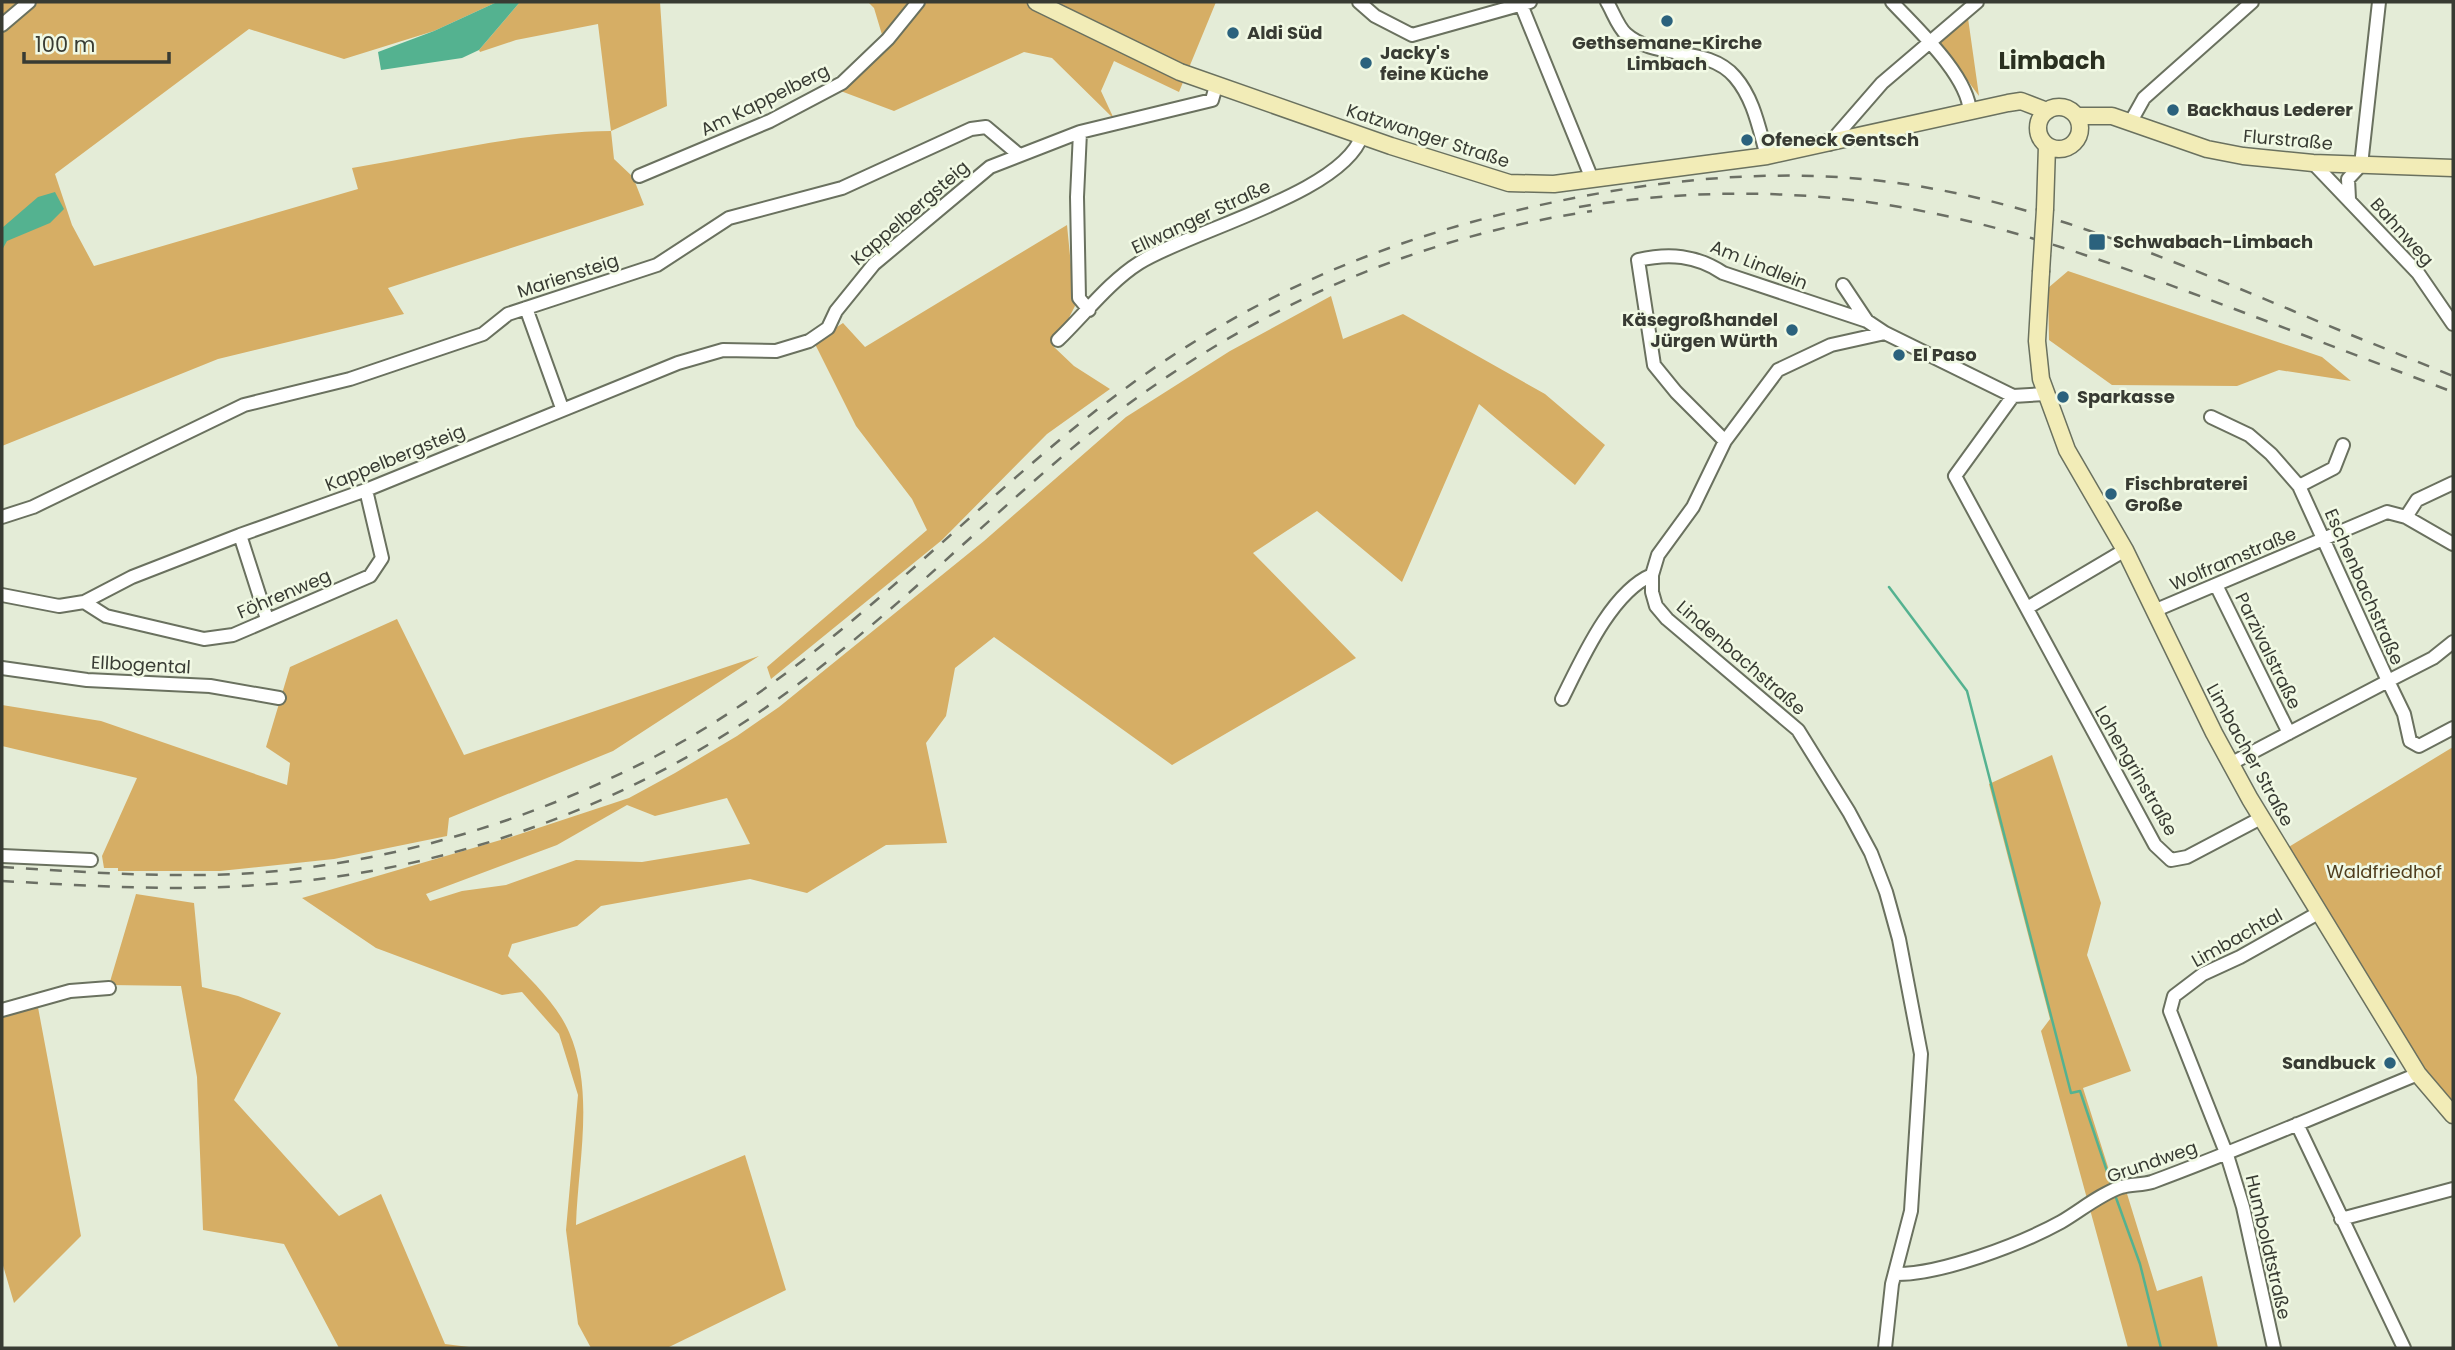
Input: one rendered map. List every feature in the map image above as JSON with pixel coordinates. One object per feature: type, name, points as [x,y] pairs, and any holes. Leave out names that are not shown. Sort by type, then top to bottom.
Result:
[{"type":"main road","name":"Katzwanger Straße","points":[[1036,2],[1180,72],[1216,86],[1509,183],[1554,184],[1767,156],[2021,101],[2043,116]]},
{"type":"main road","points":[[2079,123],[2078,139],[2055,148],[2041,139],[2043,116],[2062,107],[2079,123],[2127,122]]},
{"type":"main road","name":"Flurstraße","points":[[2127,122],[2207,149],[2243,156],[2313,163],[2453,168]]},
{"type":"main road","name":"Limbacher Straße","points":[[2055,148],[2047,184],[2037,341],[2045,394],[2067,450],[2125,550],[2230,764],[2261,818],[2418,1074],[2453,1115]]},
{"type":"street","points":[[2,25],[29,2]]},
{"type":"street","name":"Am Kappelberg","points":[[639,176],[770,121],[842,83],[888,39],[918,2]]},
{"type":"street","points":[[1520,2],[1592,179]]},
{"type":"street","points":[[1363,3],[1375,16],[1412,35],[1520,2],[1530,2]]},
{"type":"street","points":[[1607,2],[1624,33],[1638,42],[1706,59],[1734,75],[1753,107],[1767,156]]},
{"type":"street","points":[[1892,2],[1930,44],[1965,91],[1970,111]]},
{"type":"street","points":[[1829,144],[1882,83],[1977,2]]},
{"type":"street","points":[[2127,122],[2144,99],[2252,2]]},
{"type":"street","name":"Bahnweg","points":[[2348,199],[2348,179],[2361,164],[2379,2]]},
{"type":"street","name":"Kappelbergsteig","points":[[2,595],[60,606],[84,602],[132,577],[240,535],[366,491],[562,408],[703,355],[723,350],[776,351],[809,341],[828,328],[836,311],[874,264],[929,221],[962,188],[990,167],[1080,132],[1212,100],[1216,86]]},
{"type":"street","name":"Mariensteig","points":[[2,517],[33,507],[244,405],[397,365],[483,334],[508,314],[657,265],[729,218],[842,188],[971,129],[986,127],[1018,155]]},
{"type":"street","points":[[1080,132],[1077,197],[1079,298],[1089,310]]},
{"type":"street","name":"Ellwanger Straße","points":[[1058,340],[1140,262],[1214,231],[1337,169],[1359,145],[1362,135]]},
{"type":"street","name":"Bahnweg","points":[[2313,163],[2418,273],[2453,324]]},
{"type":"street","name":"Am Lindlein","points":[[1725,442],[1676,392],[1654,365],[1637,260],[1658,256],[1704,260],[1723,273],[1867,321]]},
{"type":"street","points":[[1843,285],[1867,321],[1885,332],[2013,396],[2045,394]]},
{"type":"street","points":[[526,308],[562,408]]},
{"type":"street","points":[[1562,699],[1588,646],[1612,611],[1641,579],[1652,575],[1658,555],[1693,507],[1725,442],[1778,370],[1831,345],[1885,332]]},
{"type":"street","name":"Lohengrinstraße","points":[[2013,396],[1955,477],[2155,845],[2171,860],[2187,857],[2261,818]]},
{"type":"street","name":"Eschenbachstraße","points":[[2211,417],[2249,435],[2271,454],[2299,486],[2388,681],[2230,764]]},
{"type":"street","points":[[2299,486],[2334,468],[2343,445]]},
{"type":"street","points":[[2453,483],[2417,500],[2406,517],[2453,544]]},
{"type":"street","name":"Föhrenweg","points":[[84,602],[106,616],[204,639],[233,635],[370,576],[382,558],[366,491]]},
{"type":"street","name":"Wolframstraße","points":[[2156,610],[2387,512],[2406,517]]},
{"type":"street","points":[[240,535],[267,619]]},
{"type":"street","points":[[2027,608],[2125,550]]},
{"type":"street","name":"Lindenbachstraße","points":[[1652,575],[1656,606],[1667,619],[1798,730],[1849,812],[1871,853],[1886,892],[1899,939],[1921,1054],[1911,1211],[1895,1274],[1885,1348]]},
{"type":"street","name":"Parzivalstraße","points":[[2216,585],[2289,733]]},
{"type":"street","points":[[2453,642],[2433,658],[2388,681],[2404,714],[2410,741],[2419,746],[2453,728]]},
{"type":"street","name":"Ellbogental","points":[[2,668],[87,680],[210,686],[279,698]]},
{"type":"street","points":[[2,856],[91,860]]},
{"type":"street","name":"Limbachtal","points":[[2227,1155],[2170,1011],[2174,996],[2203,974],[2240,957],[2320,912]]},
{"type":"street","points":[[2,1010],[70,991],[109,988]]},
{"type":"street","name":"Grundweg","points":[[1895,1274],[1918,1273],[1965,1261],[2057,1224],[2120,1187],[2149,1183],[2227,1155],[2418,1074]]},
{"type":"street","points":[[2297,1124],[2404,1348]]},
{"type":"street","name":"Humboldtstraße","points":[[2227,1155],[2243,1207],[2274,1348]]},
{"type":"street","points":[[2341,1219],[2453,1189]]},
{"type":"green space","points":[[2,2],[497,2],[434,31],[344,59],[249,29],[55,174],[72,225],[94,266],[358,189],[352,168],[546,135],[611,131],[614,159],[633,177],[644,205],[388,288],[404,314],[218,359],[2,446]]},
{"type":"green space","points":[[520,2],[660,2],[667,106],[611,131],[598,24],[516,40],[480,52]]},
{"type":"green space","points":[[868,2],[1216,2],[1179,92],[1114,61],[1101,91],[1114,119],[1052,58],[1024,52],[894,111],[838,90],[886,48],[874,8]]},
{"type":"green space","points":[[1968,18],[1979,96],[1940,43]]},
{"type":"green space","points":[[1067,225],[1075,306],[1054,347],[1074,366],[1110,389],[1047,434],[942,540],[771,679],[767,667],[927,530],[912,499],[856,426],[814,342],[843,323],[865,347]]},
{"type":"green space","points":[[2068,271],[2322,357],[2351,381],[2279,370],[2237,386],[2112,385],[2049,340],[2048,288]]},
{"type":"green space","points":[[1331,296],[1343,339],[1403,314],[1545,394],[1605,445],[1575,485],[1479,404],[1402,582],[1317,511],[1253,553],[1356,658],[1172,765],[994,637],[955,668],[946,716],[926,743],[947,843],[886,845],[807,893],[750,879],[601,906],[577,926],[512,944],[508,956],[557,1011],[569,1032],[577,1055],[583,1127],[576,1225],[745,1155],[786,1290],[667,1348],[591,1348],[578,1324],[566,1230],[578,1095],[559,1034],[522,992],[502,995],[376,948],[302,898],[511,837],[629,798],[675,773],[779,707],[984,541],[1126,417],[1230,351]],"holes":[[[727,798],[750,844],[642,862],[576,860],[506,885],[462,891],[430,901],[426,894],[557,845],[627,805],[655,816]]]},
{"type":"green space","points":[[397,619],[464,755],[759,656],[613,751],[449,818],[447,836],[334,859],[220,871],[118,871],[118,868],[104,868],[102,856],[137,778],[2,746],[2,705],[101,721],[287,785],[290,763],[266,747],[290,667]]},
{"type":"green space","name":"Waldfriedhof","points":[[2453,747],[2453,1103],[2422,1070],[2287,848]]},
{"type":"green space","points":[[2052,755],[2101,903],[2087,955],[2131,1071],[2083,1088],[2114,1186],[2124,1184],[2157,1291],[2202,1276],[2218,1348],[2128,1348],[2041,1031],[2050,1019],[1989,784]]},
{"type":"green space","points":[[136,894],[194,903],[202,987],[238,996],[281,1013],[234,1100],[339,1216],[381,1194],[445,1344],[477,1348],[339,1348],[284,1244],[203,1230],[197,1077],[181,986],[109,985]]},
{"type":"green space","points":[[37,1002],[81,1236],[14,1303],[2,1262],[2,1014]]},
{"type":"shaded area","points":[[497,2],[520,2],[479,50],[462,58],[381,70],[378,52],[434,31]]},
{"type":"shaded area","points":[[55,192],[64,209],[50,223],[7,241],[2,250],[2,228],[38,197]]},
{"type":"waterway","points":[[1889,587],[1967,691],[2071,1093],[2080,1091],[2112,1186]]},
{"type":"waterway","points":[[2115,1195],[2140,1264],[2161,1348]]},
{"type":"railway","points":[[2,867],[204,875],[321,866],[436,842],[549,805],[656,756],[767,687],[870,606],[1068,433],[1126,388],[1185,348],[1244,313],[1305,282],[1368,256],[1434,233],[1574,198],[1651,185],[1766,176],[1843,177],[1936,189],[2040,215],[2141,249],[2453,376]]},
{"type":"railway","points":[[1579,207],[1666,197],[1753,194],[1841,199],[1927,212],[1998,229],[2102,261],[2453,392]]},
{"type":"railway","points":[[2,881],[203,888],[325,878],[381,869],[489,842],[594,803],[694,753],[795,687],[889,610],[1070,450],[1128,404],[1188,363],[1250,326],[1314,294],[1381,266],[1449,243],[1520,224],[1592,211]]},
{"type":"place","name":"Gethsemane-Kirche Limbach","points":[[1667,21]]},
{"type":"place","name":"Aldi Süd","points":[[1233,33]]},
{"type":"place","name":"Jacky's feine Küche","points":[[1366,63]]},
{"type":"place","name":"Backhaus Lederer","points":[[2173,110]]},
{"type":"place","name":"Ofeneck Gentsch","points":[[1747,140]]},
{"type":"place","name":"Schwabach-Limbach","points":[[2097,242]]},
{"type":"place","name":"Käsegroßhandel Jürgen Würth","points":[[1792,330]]},
{"type":"place","name":"El Paso","points":[[1899,355]]},
{"type":"place","name":"Sparkasse","points":[[2063,397]]},
{"type":"place","name":"Fischbraterei Große","points":[[2111,494]]},
{"type":"place","name":"Sandbuck","points":[[2390,1063]]},
{"type":"district","name":"Limbach","points":[[2052,61]]}]
